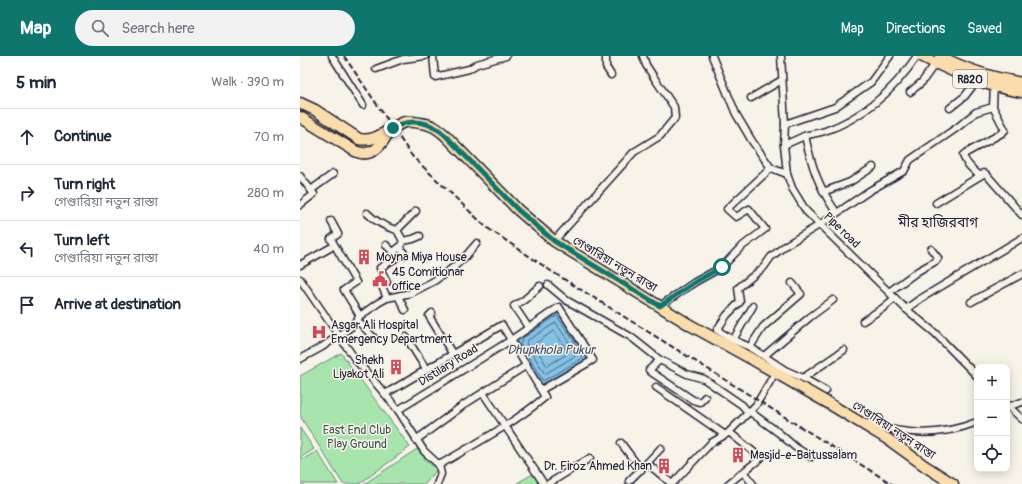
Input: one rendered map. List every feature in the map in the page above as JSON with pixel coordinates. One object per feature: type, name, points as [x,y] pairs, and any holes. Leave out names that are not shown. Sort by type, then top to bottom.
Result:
[{"type":"main road","name":"R820","points":[[921,56],[938,58],[957,65],[978,78],[1022,92]]},
{"type":"main road","name":"R820","points":[[994,82],[1022,83]]},
{"type":"main road","name":"গেণ্ডারিয়া নতুন রাস্তা","points":[[300,103],[315,110],[359,139],[370,139],[401,124],[409,122],[434,126],[445,135],[518,210],[554,241],[690,325],[856,419],[953,484]]},
{"type":"main road","points":[[300,117],[359,152],[372,152],[379,147],[388,131]]},
{"type":"street","points":[[332,56],[363,105]]},
{"type":"street","points":[[376,69],[403,59],[425,56]]},
{"type":"street","points":[[433,56],[435,77],[468,70],[477,64],[506,56]]},
{"type":"street","points":[[606,56],[606,67],[612,75]]},
{"type":"street","points":[[554,241],[634,152],[660,136],[675,118],[674,107],[646,65],[643,56]]},
{"type":"street","points":[[712,56],[736,114],[752,141],[771,168],[787,174]]},
{"type":"street","name":"Pipe road","points":[[781,56],[785,124],[784,145],[787,174],[792,188],[806,211],[821,224],[906,309],[935,333],[974,373]]},
{"type":"street","points":[[785,124],[835,107],[871,82],[890,56]]},
{"type":"street","points":[[784,145],[805,136],[826,131],[851,119],[871,106],[890,92],[918,56]]},
{"type":"street","points":[[910,92],[922,82],[938,58]]},
{"type":"street","points":[[950,108],[965,96],[978,78]]},
{"type":"street","points":[[751,98],[782,80]]},
{"type":"street","points":[[980,176],[973,170],[963,155],[1002,133],[1004,130],[993,107],[994,82]]},
{"type":"street","points":[[826,391],[785,370],[750,347],[733,340],[717,330],[727,315],[740,302],[738,288],[764,268],[770,257],[786,245],[821,224],[836,212],[869,191],[904,171],[910,160],[958,127],[976,112],[993,107]]},
{"type":"street","points":[[805,136],[813,168],[823,192],[836,212]]},
{"type":"street","points":[[823,192],[850,182],[873,167]]},
{"type":"street","points":[[660,306],[695,282],[722,267],[740,248],[765,229],[749,209],[736,217],[727,209],[771,168]]},
{"type":"street","points":[[936,203],[984,173],[1022,215]]},
{"type":"street","points":[[311,190],[333,174]]},
{"type":"street","points":[[300,176],[314,194],[300,205]]},
{"type":"street","points":[[397,230],[416,211]]},
{"type":"street","points":[[367,213],[386,227],[397,230]]},
{"type":"street","points":[[331,221],[338,234],[331,239],[356,282],[344,290],[359,318],[375,338]]},
{"type":"street","points":[[393,252],[400,247],[402,241],[397,230]]},
{"type":"street","points":[[402,241],[420,236]]},
{"type":"street","points":[[906,309],[920,298],[1022,238]]},
{"type":"street","points":[[300,359],[322,347],[351,327],[378,302],[387,298],[411,293],[444,274],[465,257],[477,243]]},
{"type":"street","points":[[386,245],[393,252],[396,258],[380,268],[387,282],[381,284],[387,298]]},
{"type":"street","points":[[400,247],[405,255]]},
{"type":"street","points":[[300,265],[330,248]]},
{"type":"street","points":[[889,292],[918,271],[936,261],[938,258],[931,248]]},
{"type":"street","points":[[971,302],[1022,274]]},
{"type":"street","points":[[300,279],[355,359],[386,394],[424,451],[439,465],[441,474],[436,484]]},
{"type":"street","points":[[750,347],[763,327],[801,294],[792,283]]},
{"type":"street","points":[[548,285],[566,300],[631,337],[660,360],[687,374],[704,379],[742,405],[795,447],[811,457]]},
{"type":"street","points":[[528,327],[514,306],[524,300],[540,286]]},
{"type":"street","points":[[398,296],[405,310]]},
{"type":"street","points":[[863,321],[895,298]]},
{"type":"street","points":[[764,356],[810,317],[833,300]]},
{"type":"street","points":[[733,340],[753,306]]},
{"type":"street","name":"Distilary Road","points":[[398,410],[510,340],[559,307],[593,360],[541,390]]},
{"type":"street","name":"Distilary Road","points":[[432,314],[429,316],[452,353]]},
{"type":"street","points":[[386,394],[452,353],[502,325],[545,397],[531,409],[505,426],[439,465]]},
{"type":"street","name":"Distilary Road","points":[[406,337],[426,369]]},
{"type":"street","points":[[803,378],[844,350]]},
{"type":"street","points":[[660,360],[649,370],[651,372],[693,400],[700,402],[705,397]]},
{"type":"street","points":[[416,440],[465,404],[527,366]]},
{"type":"street","points":[[647,463],[672,484],[711,443],[727,433],[756,406],[775,373]]},
{"type":"street","points":[[656,387],[727,433],[761,458],[744,473],[728,484]]},
{"type":"street","points":[[483,393],[544,484]]},
{"type":"street","points":[[1010,405],[1022,402]]},
{"type":"street","points":[[1010,408],[1022,419]]},
{"type":"street","points":[[856,419],[883,428],[913,433],[946,430],[974,423]]},
{"type":"street","points":[[622,443],[641,470]]},
{"type":"street","points":[[629,481],[641,470],[660,448]]},
{"type":"street","points":[[548,484],[590,458]]},
{"type":"street","points":[[744,473],[753,484]]},
{"type":"green space","name":"East End Club Play Ground","points":[[341,353],[410,447],[359,484],[343,484],[300,416],[300,376]]},
{"type":"green space","points":[[300,428],[314,449],[300,458]]},
{"type":"green space","points":[[417,449],[437,470],[425,484],[364,484]]},
{"type":"green space","points":[[317,451],[338,484],[300,484],[300,461]]},
{"type":"green space","points":[[533,474],[539,484],[517,484],[517,483]]},
{"type":"water","name":"Dhupkhola Pukur","points":[[559,310],[589,359],[542,387],[516,345],[519,336]]},
{"type":"railway","points":[[344,56],[412,156],[486,227],[551,271],[892,484]]},
{"type":"place","name":"Moyna Miya House","points":[[364,257]]},
{"type":"place","name":"45 Comitionar office","points":[[380,279]]},
{"type":"place","name":"Asgar Ali Hospital Emergency Department","points":[[319,332]]},
{"type":"place","name":"Shekh Liyakot Ali","points":[[396,367]]},
{"type":"place","name":"Masjid-e-Baitussalam","points":[[738,455]]},
{"type":"place","name":"Dr. Firoz Ahmed Khan","points":[[664,466]]},
{"type":"district","name":"মীর হাজিরবাগ","points":[[938,222]]},
{"type":"route","points":[[393,128],[409,122],[434,126],[440,130],[518,210],[554,241],[660,306],[695,282],[722,267]]}]
